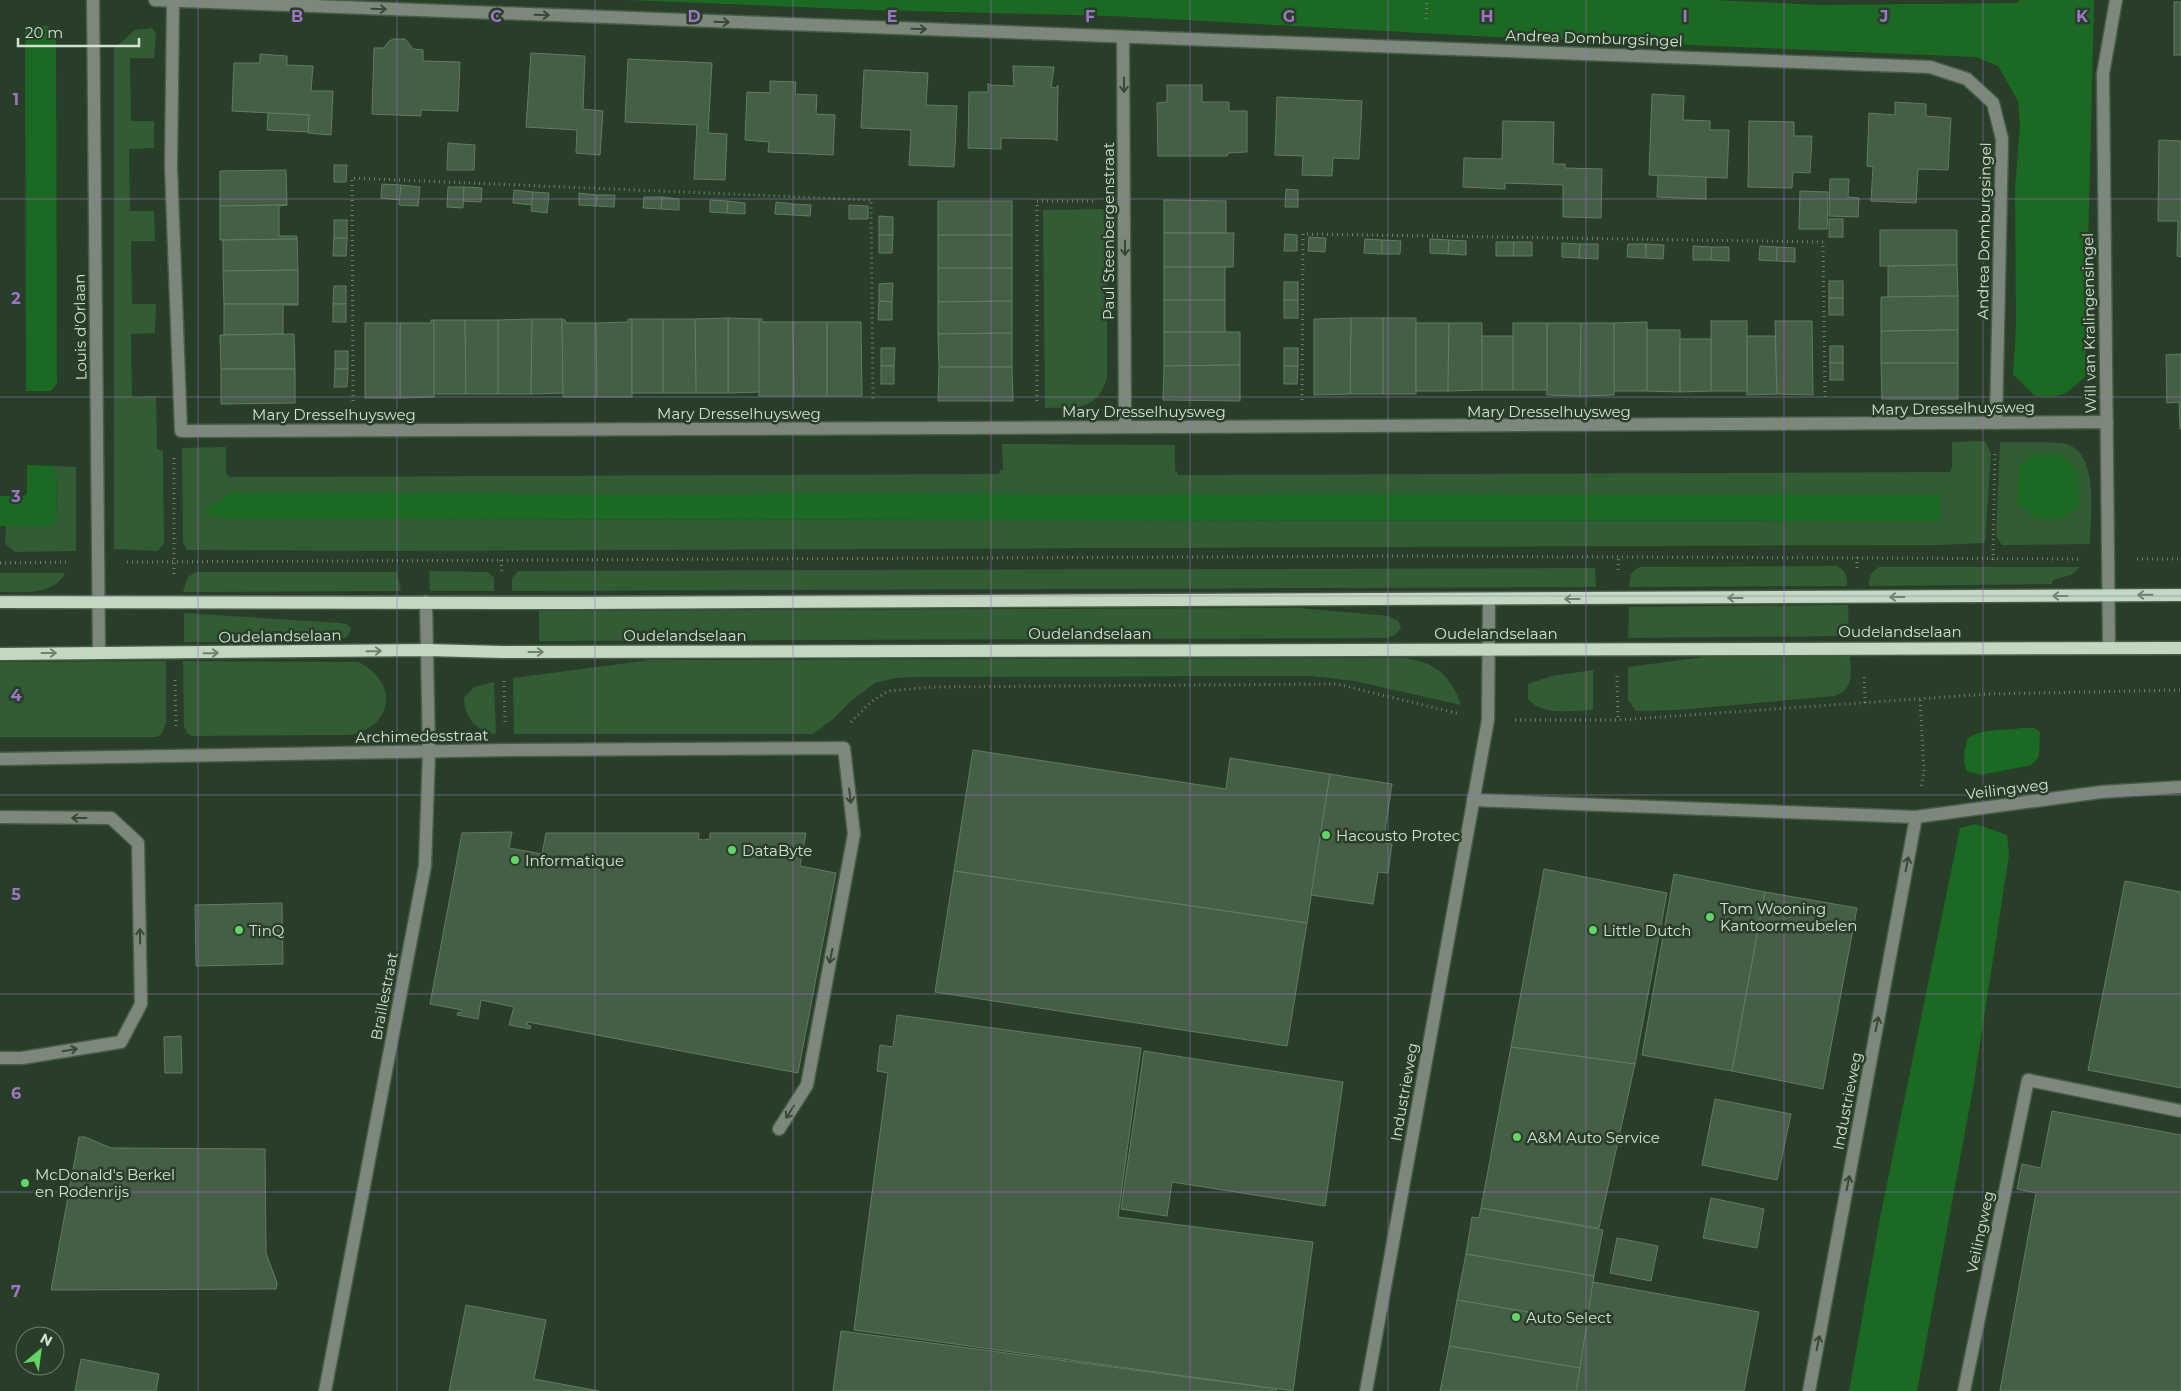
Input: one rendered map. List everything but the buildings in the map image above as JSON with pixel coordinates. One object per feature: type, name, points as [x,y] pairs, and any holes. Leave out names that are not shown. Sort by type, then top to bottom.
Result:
[{"type":"main road","points":[[0,602],[1489,600],[2181,595]]},
{"type":"main road","name":"Oudelandselaan","points":[[0,654],[428,650],[503,652],[2181,648]]},
{"type":"street","name":"Louis d'Orlaan","points":[[93,0],[99,653]]},
{"type":"street","name":"Andrea Domburgsingel","points":[[155,0],[1930,67],[1967,79],[1993,103],[2002,139],[1996,424]]},
{"type":"street","name":"Will van Kralingensingel","points":[[2109,647],[2103,74],[2116,0]]},
{"type":"street","name":"Mary Dresselhuysweg","points":[[173,2],[171,167],[181,431],[874,429],[1125,426],[1302,428],[2107,422]]},
{"type":"street","name":"Paul Steenbergenstraat","points":[[1123,37],[1125,426]]},
{"type":"street","name":"Industrieweg","points":[[1366,1391],[1488,720],[1489,600]]},
{"type":"street","name":"Braillestraat","points":[[325,1391],[425,866],[429,752],[426,602]]},
{"type":"street","name":"Archimedesstraat","points":[[0,759],[506,750],[844,748]]},
{"type":"street","points":[[779,1128],[807,1085],[854,834],[844,748]]},
{"type":"street","name":"Veilingweg","points":[[1916,816],[2101,792],[2181,787]]},
{"type":"street","points":[[1473,800],[1916,816]]},
{"type":"street","name":"Industrieweg","points":[[1809,1391],[1916,816]]},
{"type":"street","points":[[0,817],[111,818],[138,843],[142,1004],[121,1042],[22,1058],[0,1058]]},
{"type":"street","name":"Veilingweg","points":[[1964,1391],[2028,1080],[2181,1111]]},
{"type":"path","points":[[353,430],[352,178],[871,200],[874,429]]},
{"type":"path","points":[[1037,427],[1036,201],[1124,202]]},
{"type":"path","points":[[1302,428],[1303,234],[1822,242],[1826,425]]},
{"type":"path","points":[[0,563],[1398,556],[1857,557],[1993,560],[1996,424]]},
{"type":"path","points":[[844,748],[849,723],[871,702],[888,691],[932,687],[1337,684],[1488,720],[1618,720],[1988,694],[2181,690]]},
{"type":"path","points":[[1916,816],[1924,771],[1920,700]]},
{"type":"shaded area","points":[[628,0],[1714,0],[1820,5],[2017,3],[2020,0],[2094,0],[2085,377],[2063,394],[2035,396],[2013,374],[2016,325],[2015,188],[2020,126],[2018,101],[1998,66],[1976,57],[1495,37],[1110,16],[873,10]]},
{"type":"shaded area","points":[[25,26],[48,26],[56,40],[57,383],[51,391],[26,391]]},
{"type":"shaded area","points":[[152,28],[156,34],[154,58],[130,58],[131,121],[154,121],[154,148],[129,149],[130,211],[154,211],[155,241],[131,241],[132,304],[156,304],[155,333],[131,334],[132,397],[156,396],[157,449],[163,451],[164,543],[158,551],[114,549],[114,48],[135,30]]},
{"type":"shaded area","points":[[1107,209],[1107,378],[1097,397],[1090,403],[1075,407],[1045,408],[1043,210]]},
{"type":"shaded area","points":[[1985,441],[1991,454],[1985,543],[1939,545],[382,551],[187,550],[183,542],[182,448],[226,447],[226,473],[229,477],[999,474],[1000,470],[1003,470],[1002,444],[1175,445],[1175,471],[1177,471],[1178,475],[1950,472],[1952,467],[1952,442]],"holes":[[[203,512],[1940,521],[228,519]]]},
{"type":"shaded area","points":[[2000,442],[2062,443],[2077,451],[2085,461],[2091,488],[2090,544],[2002,545],[1996,536]]},
{"type":"shaded area","points":[[2033,454],[2061,454],[2078,471],[2080,506],[2059,519],[2035,518],[2017,502],[2019,467]]},
{"type":"shaded area","points":[[27,465],[52,466],[57,479],[56,521],[52,526],[0,526],[0,496],[24,496],[27,494]]},
{"type":"shaded area","points":[[52,466],[76,467],[76,551],[15,552],[5,544],[6,526],[52,526],[56,521],[57,479]]},
{"type":"shaded area","points":[[230,493],[1940,494],[1940,521],[228,519],[202,512]]},
{"type":"shaded area","points":[[1836,566],[1842,569],[1845,574],[1847,586],[1629,587],[1632,572],[1640,567]]},
{"type":"shaded area","points":[[1879,567],[2080,567],[2071,575],[2053,580],[2052,584],[1869,586],[1871,575]]},
{"type":"shaded area","points":[[1595,568],[1596,587],[512,591],[512,578],[519,571]]},
{"type":"shaded area","points":[[429,571],[488,572],[494,578],[494,591],[430,591]]},
{"type":"shaded area","points":[[196,572],[397,572],[401,591],[183,592],[188,577]]},
{"type":"shaded area","points":[[0,573],[65,573],[53,586],[45,589],[0,592]]},
{"type":"shaded area","points":[[1848,605],[1849,636],[1628,638],[1629,607]]},
{"type":"shaded area","points":[[1300,608],[1389,616],[1398,621],[1401,628],[1395,635],[1388,638],[539,641],[539,611]]},
{"type":"shaded area","points":[[184,613],[340,623],[346,624],[351,628],[348,636],[338,641],[184,642]]},
{"type":"shaded area","points":[[1850,656],[1850,680],[1846,689],[1835,696],[1679,710],[1636,711],[1628,700],[1628,667],[1704,657]]},
{"type":"shaded area","points":[[1403,658],[1424,662],[1440,671],[1452,685],[1461,705],[1354,681],[1312,676],[919,677],[896,678],[875,683],[813,734],[514,734],[513,678],[650,660]]},
{"type":"shaded area","points":[[166,661],[166,724],[162,733],[157,737],[0,737],[0,662]]},
{"type":"shaded area","points":[[183,661],[358,662],[371,670],[380,680],[385,691],[386,702],[383,712],[376,722],[366,729],[351,735],[192,736],[188,734],[184,726]]},
{"type":"shaded area","points":[[1593,670],[1593,710],[1549,710],[1534,705],[1528,699],[1528,684],[1552,676]]},
{"type":"shaded area","points":[[494,682],[496,734],[483,730],[473,722],[466,711],[464,698],[474,687]]},
{"type":"shaded area","points":[[2034,728],[2040,732],[2039,756],[2032,765],[1980,775],[1967,771],[1964,755],[1968,738],[1987,731]]},
{"type":"shaded area","points":[[1976,824],[2007,835],[2009,855],[1973,1089],[1917,1391],[1849,1391],[1880,1218],[1960,828]]},
{"type":"place","name":"Hacousto Protec","points":[[1326,835]]},
{"type":"place","name":"DataByte","points":[[732,850]]},
{"type":"place","name":"Informatique","points":[[515,860]]},
{"type":"place","name":"Tom Wooning Kantoormeubelen","points":[[1710,917]]},
{"type":"place","name":"TinQ","points":[[239,930]]},
{"type":"place","name":"Little Dutch","points":[[1593,930]]},
{"type":"place","name":"A&M Auto Service","points":[[1517,1137]]},
{"type":"place","name":"McDonald's Berkel en Rodenrijs","points":[[25,1183]]},
{"type":"place","name":"Auto Select","points":[[1516,1317]]}]
